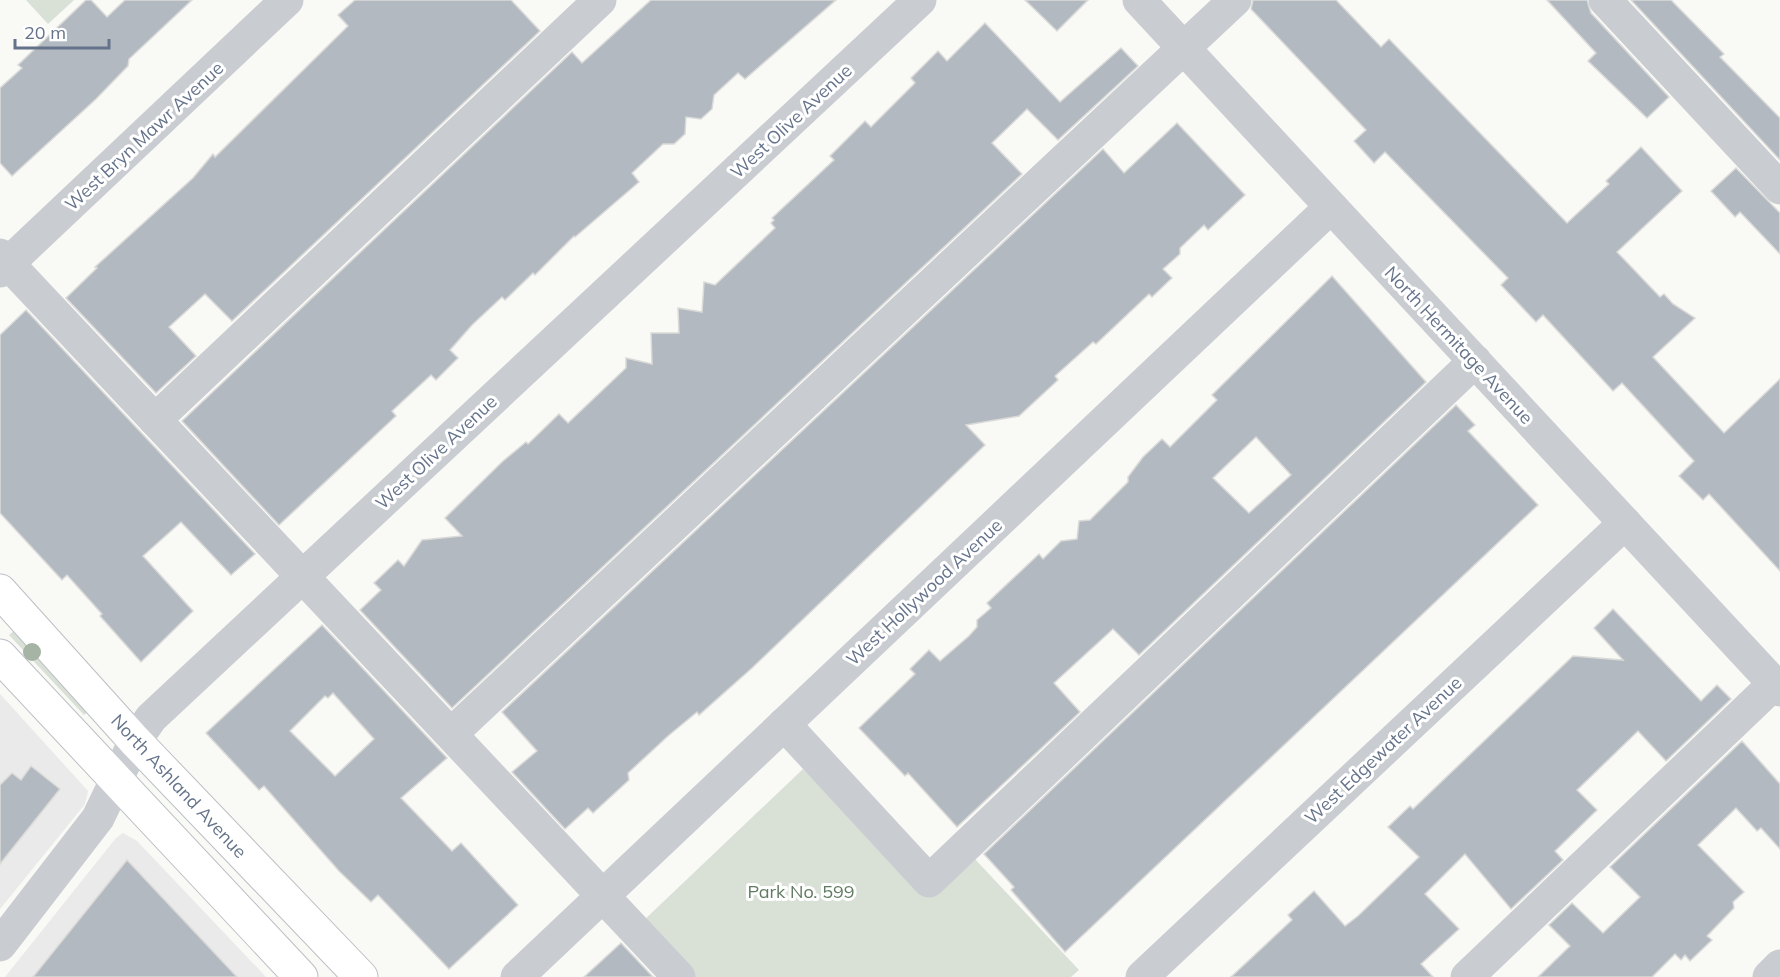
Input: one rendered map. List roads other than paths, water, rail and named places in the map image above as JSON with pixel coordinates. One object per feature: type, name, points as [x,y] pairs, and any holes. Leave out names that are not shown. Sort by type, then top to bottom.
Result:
[{"type":"main road","name":"North Ashland Avenue","points":[[0,591],[135,741],[361,977]]},
{"type":"main road","points":[[0,656],[301,977]]},
{"type":"street","name":"West Bryn Mawr Avenue","points":[[3,263],[287,0]]},
{"type":"street","points":[[155,420],[600,0]]},
{"type":"street","name":"West Olive Avenue","points":[[0,945],[98,818],[135,741],[151,718],[920,0]]},
{"type":"street","name":"North Hermitage Avenue","points":[[1139,0],[1777,687]]},
{"type":"street","points":[[451,734],[1235,0]]},
{"type":"street","points":[[1605,0],[1780,188]]},
{"type":"street","name":"West Hollywood Avenue","points":[[517,977],[1331,207]]},
{"type":"street","points":[[3,263],[155,420],[679,977]]},
{"type":"street","points":[[784,724],[929,881],[1475,361]]},
{"type":"street","name":"West Edgewater Avenue","points":[[1142,977],[1625,523]]},
{"type":"street","points":[[1467,977],[1777,687]]},
{"type":"street","points":[[1769,977],[1780,966]]},
{"type":"park label","name":"Park No. 599","points":[[801,891]]}]
